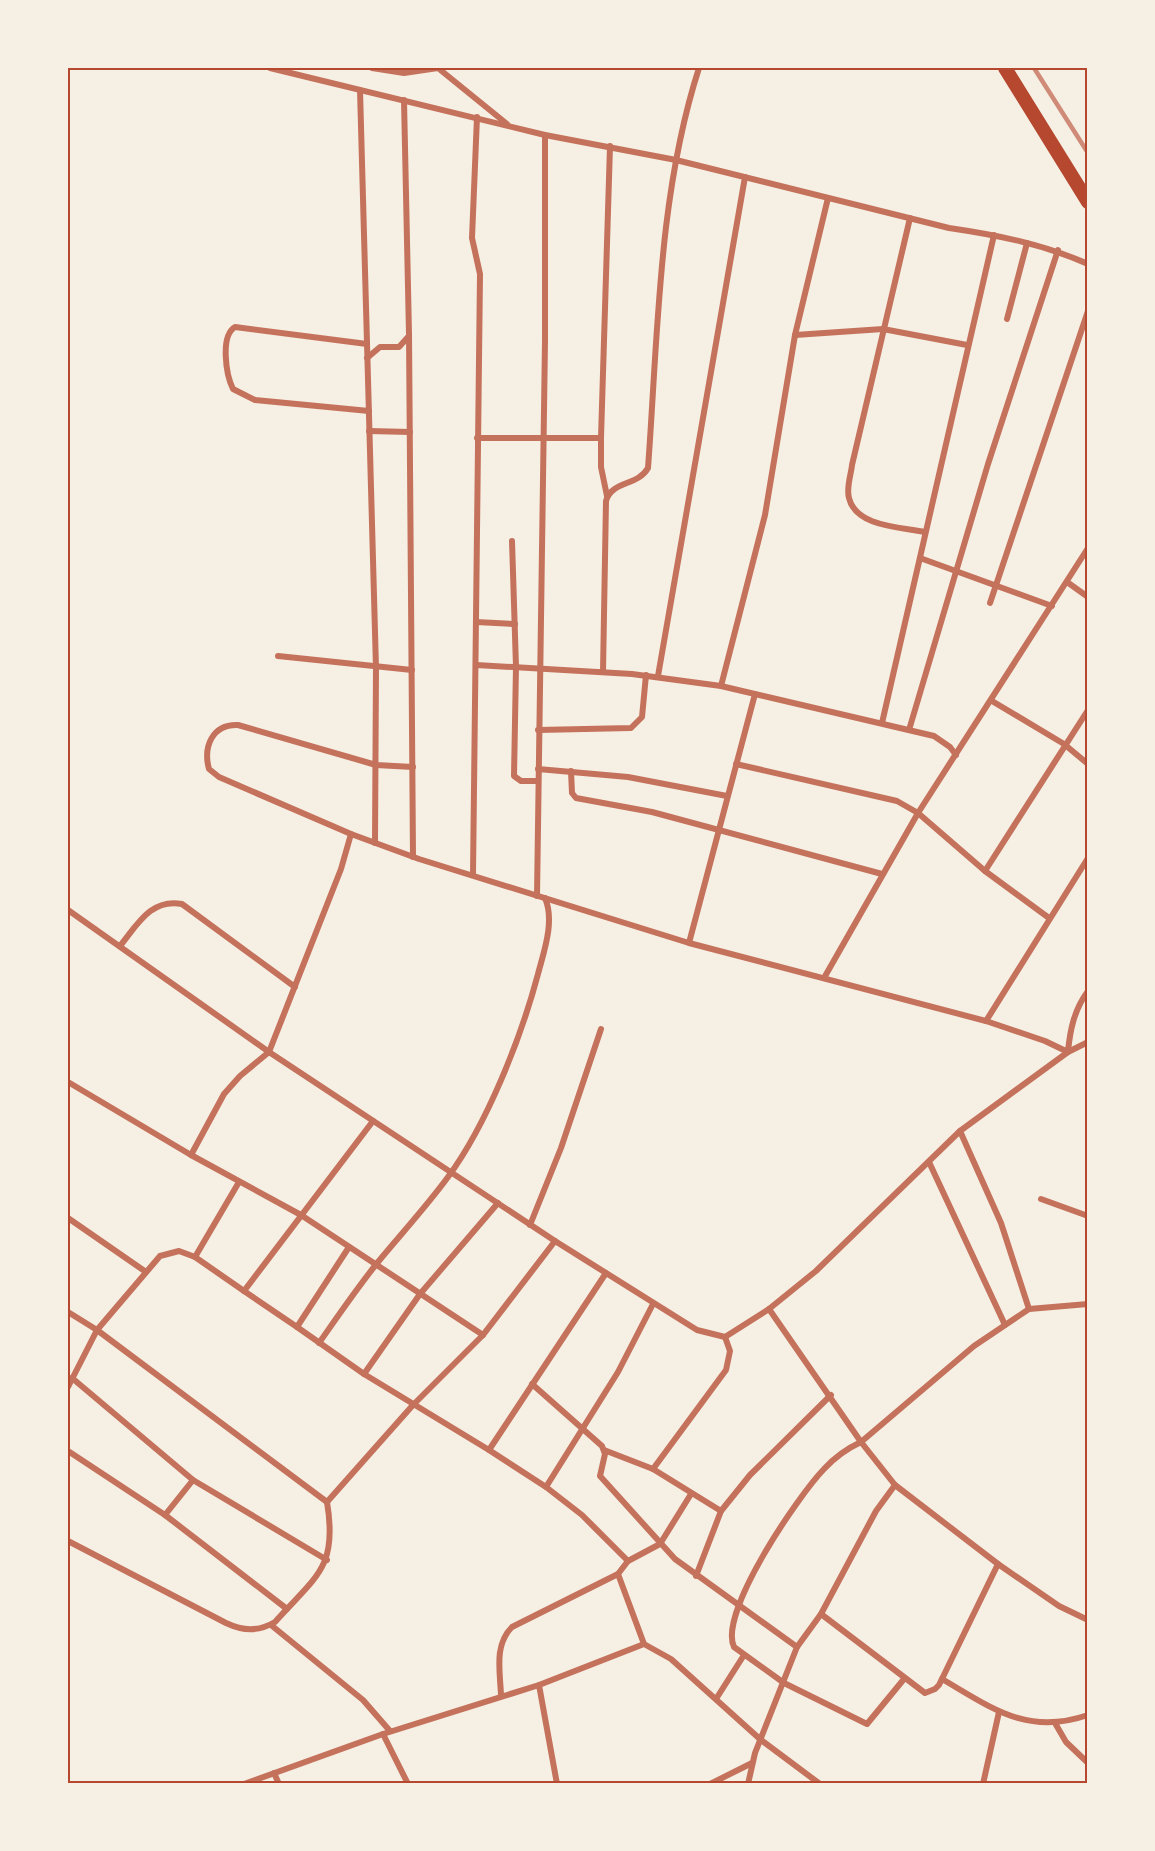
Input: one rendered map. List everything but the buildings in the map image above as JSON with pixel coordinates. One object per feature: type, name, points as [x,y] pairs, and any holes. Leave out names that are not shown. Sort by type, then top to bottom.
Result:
[{"type":"highway","points":[[1005,68],[1088,202]]},
{"type":"street","points":[[270,68],[545,135],[676,160],[910,218],[1058,250],[1088,264]]},
{"type":"street","points":[[372,68],[404,72],[438,68],[508,126]]},
{"type":"street","points":[[607,497],[613,489],[638,480],[648,468],[665,248],[676,160],[684,117],[699,68]]},
{"type":"street","points":[[360,90],[376,668],[375,843]]},
{"type":"street","points":[[404,100],[409,334],[413,857]]},
{"type":"street","points":[[473,874],[480,274],[472,238],[477,117]]},
{"type":"street","points":[[537,896],[538,668],[544,438],[545,135]]},
{"type":"street","points":[[603,672],[607,497],[602,467],[601,438],[610,146]]},
{"type":"street","points":[[658,676],[745,177]]},
{"type":"street","points":[[720,686],[765,515],[795,335],[828,198]]},
{"type":"street","points":[[910,218],[883,329],[848,495],[852,508],[865,518],[878,523],[925,532]]},
{"type":"street","points":[[882,723],[993,235]]},
{"type":"street","points":[[1007,320],[1027,243]]},
{"type":"street","points":[[909,730],[955,572],[1058,250]]},
{"type":"street","points":[[990,603],[1088,310]]},
{"type":"street","points":[[367,344],[235,327],[228,334],[226,368],[233,389],[255,400],[369,411]]},
{"type":"street","points":[[795,335],[883,329],[967,345]]},
{"type":"street","points":[[367,358],[380,347],[399,347],[406,342],[409,334]]},
{"type":"street","points":[[369,431],[410,432]]},
{"type":"street","points":[[477,438],[601,438]]},
{"type":"street","points":[[512,540],[516,667],[514,776],[521,781],[538,782]]},
{"type":"street","points":[[824,978],[918,813],[1088,548]]},
{"type":"street","points":[[920,558],[1052,606]]},
{"type":"street","points":[[1067,582],[1088,597]]},
{"type":"street","points":[[476,622],[515,624]]},
{"type":"street","points":[[278,656],[412,670]]},
{"type":"street","points":[[476,665],[658,676],[720,686],[934,735],[950,747],[956,755]]},
{"type":"street","points":[[538,730],[610,729],[636,726],[642,717],[646,675]]},
{"type":"street","points":[[689,943],[755,694]]},
{"type":"street","points":[[992,700],[1064,744],[1088,764]]},
{"type":"street","points":[[985,871],[1064,744],[1088,710]]},
{"type":"street","points":[[413,767],[376,765],[238,726],[221,728],[213,733],[207,747],[209,769],[219,777],[351,834],[413,857],[689,943],[986,1021],[1068,1052]]},
{"type":"street","points":[[735,764],[897,801],[918,813],[985,871],[1049,918]]},
{"type":"street","points":[[538,769],[628,777],[727,796]]},
{"type":"street","points":[[570,771],[572,793],[576,798],[652,812],[882,874]]},
{"type":"street","points":[[191,1155],[224,1094],[240,1076],[269,1052],[341,869],[351,834]]},
{"type":"street","points":[[986,1021],[1088,858]]},
{"type":"street","points":[[319,1343],[376,1264],[451,1172],[499,1083],[522,1028],[545,942],[549,908],[545,898]]},
{"type":"street","points":[[120,946],[152,908],[170,902],[182,904],[295,987]]},
{"type":"street","points":[[68,910],[269,1052],[530,1225],[697,1330],[725,1337],[769,1309],[816,1271],[960,1131],[1068,1052],[1086,1044]]},
{"type":"street","points":[[1068,1052],[1070,1028],[1078,1006],[1088,991]]},
{"type":"street","points":[[530,1225],[561,1149],[601,1029]]},
{"type":"street","points":[[68,1082],[191,1155],[301,1215],[483,1335]]},
{"type":"street","points":[[244,1291],[373,1121]]},
{"type":"street","points":[[960,1131],[1001,1223],[1029,1309]]},
{"type":"street","points":[[929,1162],[1005,1325]]},
{"type":"street","points":[[195,1257],[239,1182]]},
{"type":"street","points":[[1041,1199],[1088,1216]]},
{"type":"street","points":[[364,1374],[420,1294],[498,1203]]},
{"type":"street","points":[[68,1220],[146,1272]]},
{"type":"street","points":[[327,1502],[413,1405],[483,1335],[555,1241]]},
{"type":"street","points":[[297,1327],[349,1247]]},
{"type":"street","points":[[68,1387],[98,1330],[160,1256],[168,1252],[179,1251],[195,1257],[364,1374],[546,1487],[582,1515],[628,1561]]},
{"type":"street","points":[[489,1450],[606,1273]]},
{"type":"street","points":[[546,1487],[584,1430],[618,1372],[653,1304]]},
{"type":"street","points":[[904,1679],[867,1724],[784,1683],[734,1647],[730,1638],[737,1605],[772,1541],[808,1488],[843,1451],[861,1442],[974,1346],[1029,1309],[1088,1304]]},
{"type":"street","points":[[769,1309],[831,1395],[861,1442],[895,1485],[998,1564],[1059,1606],[1088,1620]]},
{"type":"street","points":[[68,1312],[98,1330],[327,1502],[331,1526],[327,1560],[271,1625],[250,1630],[237,1628],[68,1541]]},
{"type":"street","points":[[652,1469],[726,1370],[730,1352],[725,1337]]},
{"type":"street","points":[[72,1378],[193,1480],[327,1560]]},
{"type":"street","points":[[532,1384],[604,1450],[652,1469],[721,1511]]},
{"type":"street","points":[[696,1576],[721,1511],[750,1475],[831,1395]]},
{"type":"street","points":[[604,1450],[600,1476],[660,1544],[696,1576],[797,1647]]},
{"type":"street","points":[[68,1451],[165,1515],[287,1609]]},
{"type":"street","points":[[165,1515],[193,1480]]},
{"type":"street","points":[[748,1784],[752,1763],[797,1647],[821,1614],[876,1511],[895,1485]]},
{"type":"street","points":[[501,1695],[499,1652],[503,1636],[512,1627],[618,1574],[628,1561],[660,1544],[691,1494]]},
{"type":"street","points":[[821,1614],[925,1693],[935,1689],[942,1678],[998,1564]]},
{"type":"street","points":[[618,1574],[644,1644],[671,1659],[761,1740],[820,1784]]},
{"type":"street","points":[[271,1625],[363,1700],[387,1733],[408,1784]]},
{"type":"street","points":[[244,1784],[387,1733],[501,1695],[539,1685],[644,1644]]},
{"type":"street","points":[[716,1699],[744,1655]]},
{"type":"street","points":[[942,1678],[999,1712],[1035,1723],[1063,1724],[1088,1715]]},
{"type":"street","points":[[539,1685],[558,1784]]},
{"type":"street","points":[[983,1784],[999,1712]]},
{"type":"street","points":[[1055,1723],[1066,1742],[1088,1763]]},
{"type":"street","points":[[710,1784],[752,1763]]},
{"type":"street","points":[[274,1773],[279,1784]]},
{"type":"railway","points":[[1034,68],[1088,153]]}]
